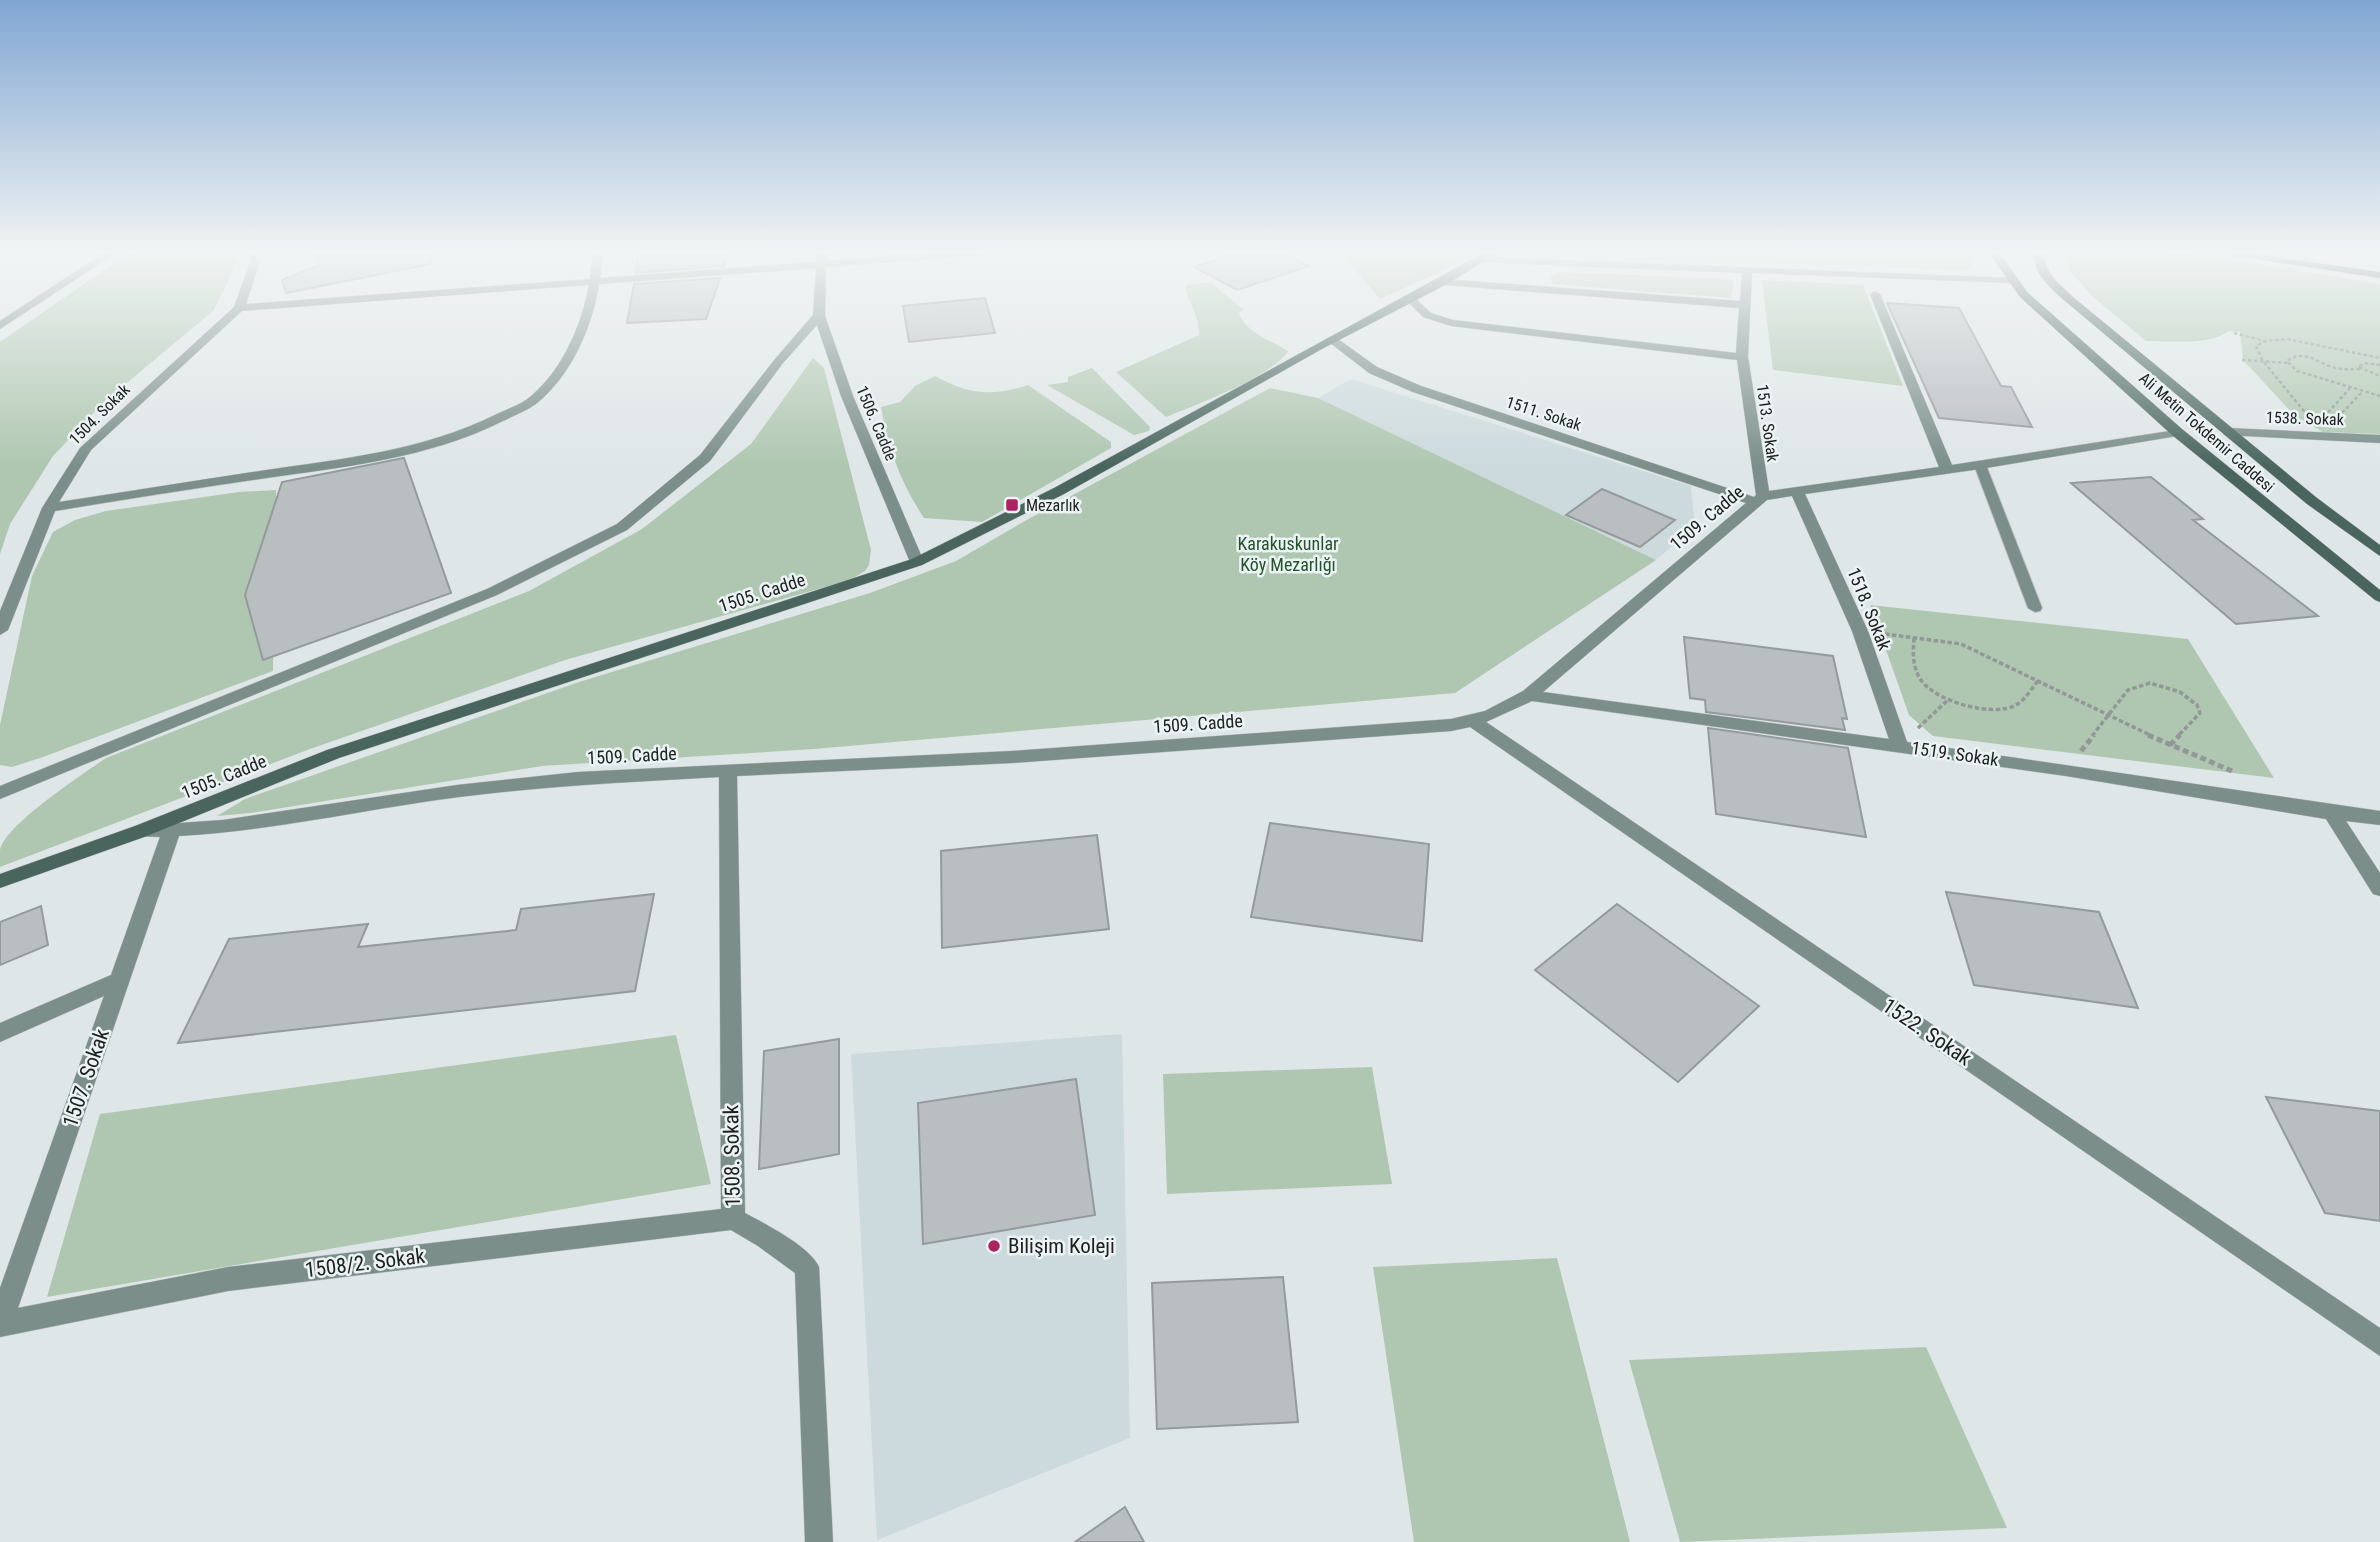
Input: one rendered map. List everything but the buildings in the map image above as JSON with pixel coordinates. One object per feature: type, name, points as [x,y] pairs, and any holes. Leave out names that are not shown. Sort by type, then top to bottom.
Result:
[{"type":"street","name":"1504. Sokak","points":[[0,630],[49,508],[86,448],[223,323]]},
{"type":"street","points":[[49,508],[361,460],[469,432],[534,400],[556,375],[575,345],[583,323]]},
{"type":"street","points":[[0,793],[492,592],[622,527],[705,458],[779,361],[813,323]]},
{"type":"street","name":"1506. Cadde","points":[[821,323],[847,396],[917,562]]},
{"type":"street","name":"1505. Cadde","points":[[0,881],[141,831],[333,754],[917,562],[989,529],[1362,323]]},
{"type":"street","points":[[1451,323],[1742,357]]},
{"type":"street","name":"1513. Sokak","points":[[1744,323],[1742,357],[1759,499]]},
{"type":"street","points":[[1887,323],[1947,469]]},
{"type":"street","name":"Ali Metin Tokdemir Caddesi","points":[[2055,323],[2177,432],[2380,597]]},
{"type":"street","name":"Ali Metin Tokdemir Caddesi","points":[[2098,323],[2312,501],[2380,552]]},
{"type":"street","name":"1511. Sokak","points":[[1331,339],[1373,370],[1417,389],[1759,499]]},
{"type":"street","name":"1509. Cadde","points":[[141,831],[171,832],[272,821],[524,783],[1012,757],[1451,725],[1474,721],[1494,715],[1529,695],[1759,499],[1796,490],[1980,465],[2177,432]]},
{"type":"street","name":"1538. Sokak","points":[[2229,432],[2380,439]]},
{"type":"street","name":"1518. Sokak","points":[[1796,490],[1860,631],[1900,746]]},
{"type":"street","name":"1519. Sokak","points":[[1529,695],[1900,746],[2332,813],[2380,818]]},
{"type":"street","name":"1522. Sokak","points":[[1474,721],[2380,1343]]},
{"type":"street","name":"1508. Sokak","points":[[728,771],[733,1219],[767,1238],[807,1267],[813,1541]]},
{"type":"street","points":[[2332,813],[2380,889]]},
{"type":"street","name":"1507. Sokak","points":[[0,1324],[171,832]]},
{"type":"street","points":[[0,1033],[120,980]]},
{"type":"street","name":"1508/2. Sokak","points":[[0,1324],[228,1279],[733,1219]]},
{"type":"lane","points":[[1980,465],[2035,608]]},
{"type":"path","points":[[2234,333],[2265,341],[2291,340],[2344,353],[2380,358]]},
{"type":"path","points":[[2265,341],[2256,346],[2263,361],[2309,417]]},
{"type":"path","points":[[2380,376],[2360,369],[2335,368],[2323,360],[2307,356],[2289,358],[2287,361],[2297,371],[2380,396]]},
{"type":"path","points":[[2242,360],[2290,363]]},
{"type":"path","points":[[2360,369],[2361,364],[2380,365]]},
{"type":"path","points":[[2323,417],[2350,388]]},
{"type":"path","points":[[2334,421],[2362,392]]},
{"type":"path","points":[[1860,631],[1961,644],[2170,745],[2236,773]]},
{"type":"path","points":[[1914,638],[1910,658],[1915,672],[1927,689],[1948,700],[1990,709],[2004,709],[2018,705],[2038,681]]},
{"type":"path","points":[[2066,770],[2128,690],[2150,682],[2180,692],[2197,705],[2200,713],[2170,745]]},
{"type":"path","points":[[1900,746],[1948,700]]},
{"type":"shaded area","points":[[1351,379],[1691,486],[1695,527],[1656,560],[1318,398]]},
{"type":"shaded area","name":"Bilişim Koleji","points":[[1122,1034],[1130,1438],[877,1540],[851,1054]]},
{"type":"green space","points":[[28,323],[199,323],[104,402],[53,456],[10,524],[0,554],[0,342]]},
{"type":"green space","points":[[1198,323],[1245,323],[1267,340],[1288,351],[1280,361],[1250,380],[1166,417],[1116,372],[1199,335]]},
{"type":"green space","points":[[1767,323],[1878,323],[1903,386],[1773,370]]},
{"type":"green space","points":[[2124,323],[2380,323],[2380,434],[2323,432],[2295,416],[2243,360],[2240,332],[2229,331],[2221,336],[2200,341],[2146,341]]},
{"type":"green space","points":[[813,358],[824,368],[871,550],[869,565],[865,571],[850,580],[565,660],[310,749],[0,867],[0,850],[5,839],[16,827],[47,800],[106,758],[529,591],[642,529],[751,444]]},
{"type":"green space","points":[[1092,368],[1150,427],[1149,431],[1134,435],[1047,385],[1068,382],[1068,377]]},
{"type":"green space","points":[[935,376],[958,387],[980,392],[1003,391],[1028,385],[1111,442],[1111,448],[982,522],[924,518],[896,465],[881,407],[900,402],[915,386]]},
{"type":"green space","name":"Karakuskunlar Köy Mezarlığı","points":[[1270,388],[1318,398],[1656,560],[1455,693],[814,749],[542,766],[251,813],[217,816],[245,799],[579,682],[870,593],[956,561]]},
{"type":"green space","points":[[276,490],[273,671],[43,757],[12,767],[0,765],[0,725],[32,576],[53,532],[75,520],[106,511],[239,492]]},
{"type":"green space","points":[[1870,605],[2188,639],[2274,778],[1933,736],[1909,715]]},
{"type":"green space","points":[[676,1035],[711,1184],[47,1297],[100,1114]]},
{"type":"green space","points":[[1372,1067],[1392,1184],[1167,1194],[1163,1074]]},
{"type":"green space","points":[[1557,1258],[1630,1542],[1414,1542],[1373,1267]]},
{"type":"green space","points":[[1926,1347],[2007,1528],[1680,1542],[1629,1360]]},
{"type":"place","name":"Mezarlık","points":[[1012,505]]},
{"type":"place","name":"Bilişim Koleji","points":[[994,1246]]}]
